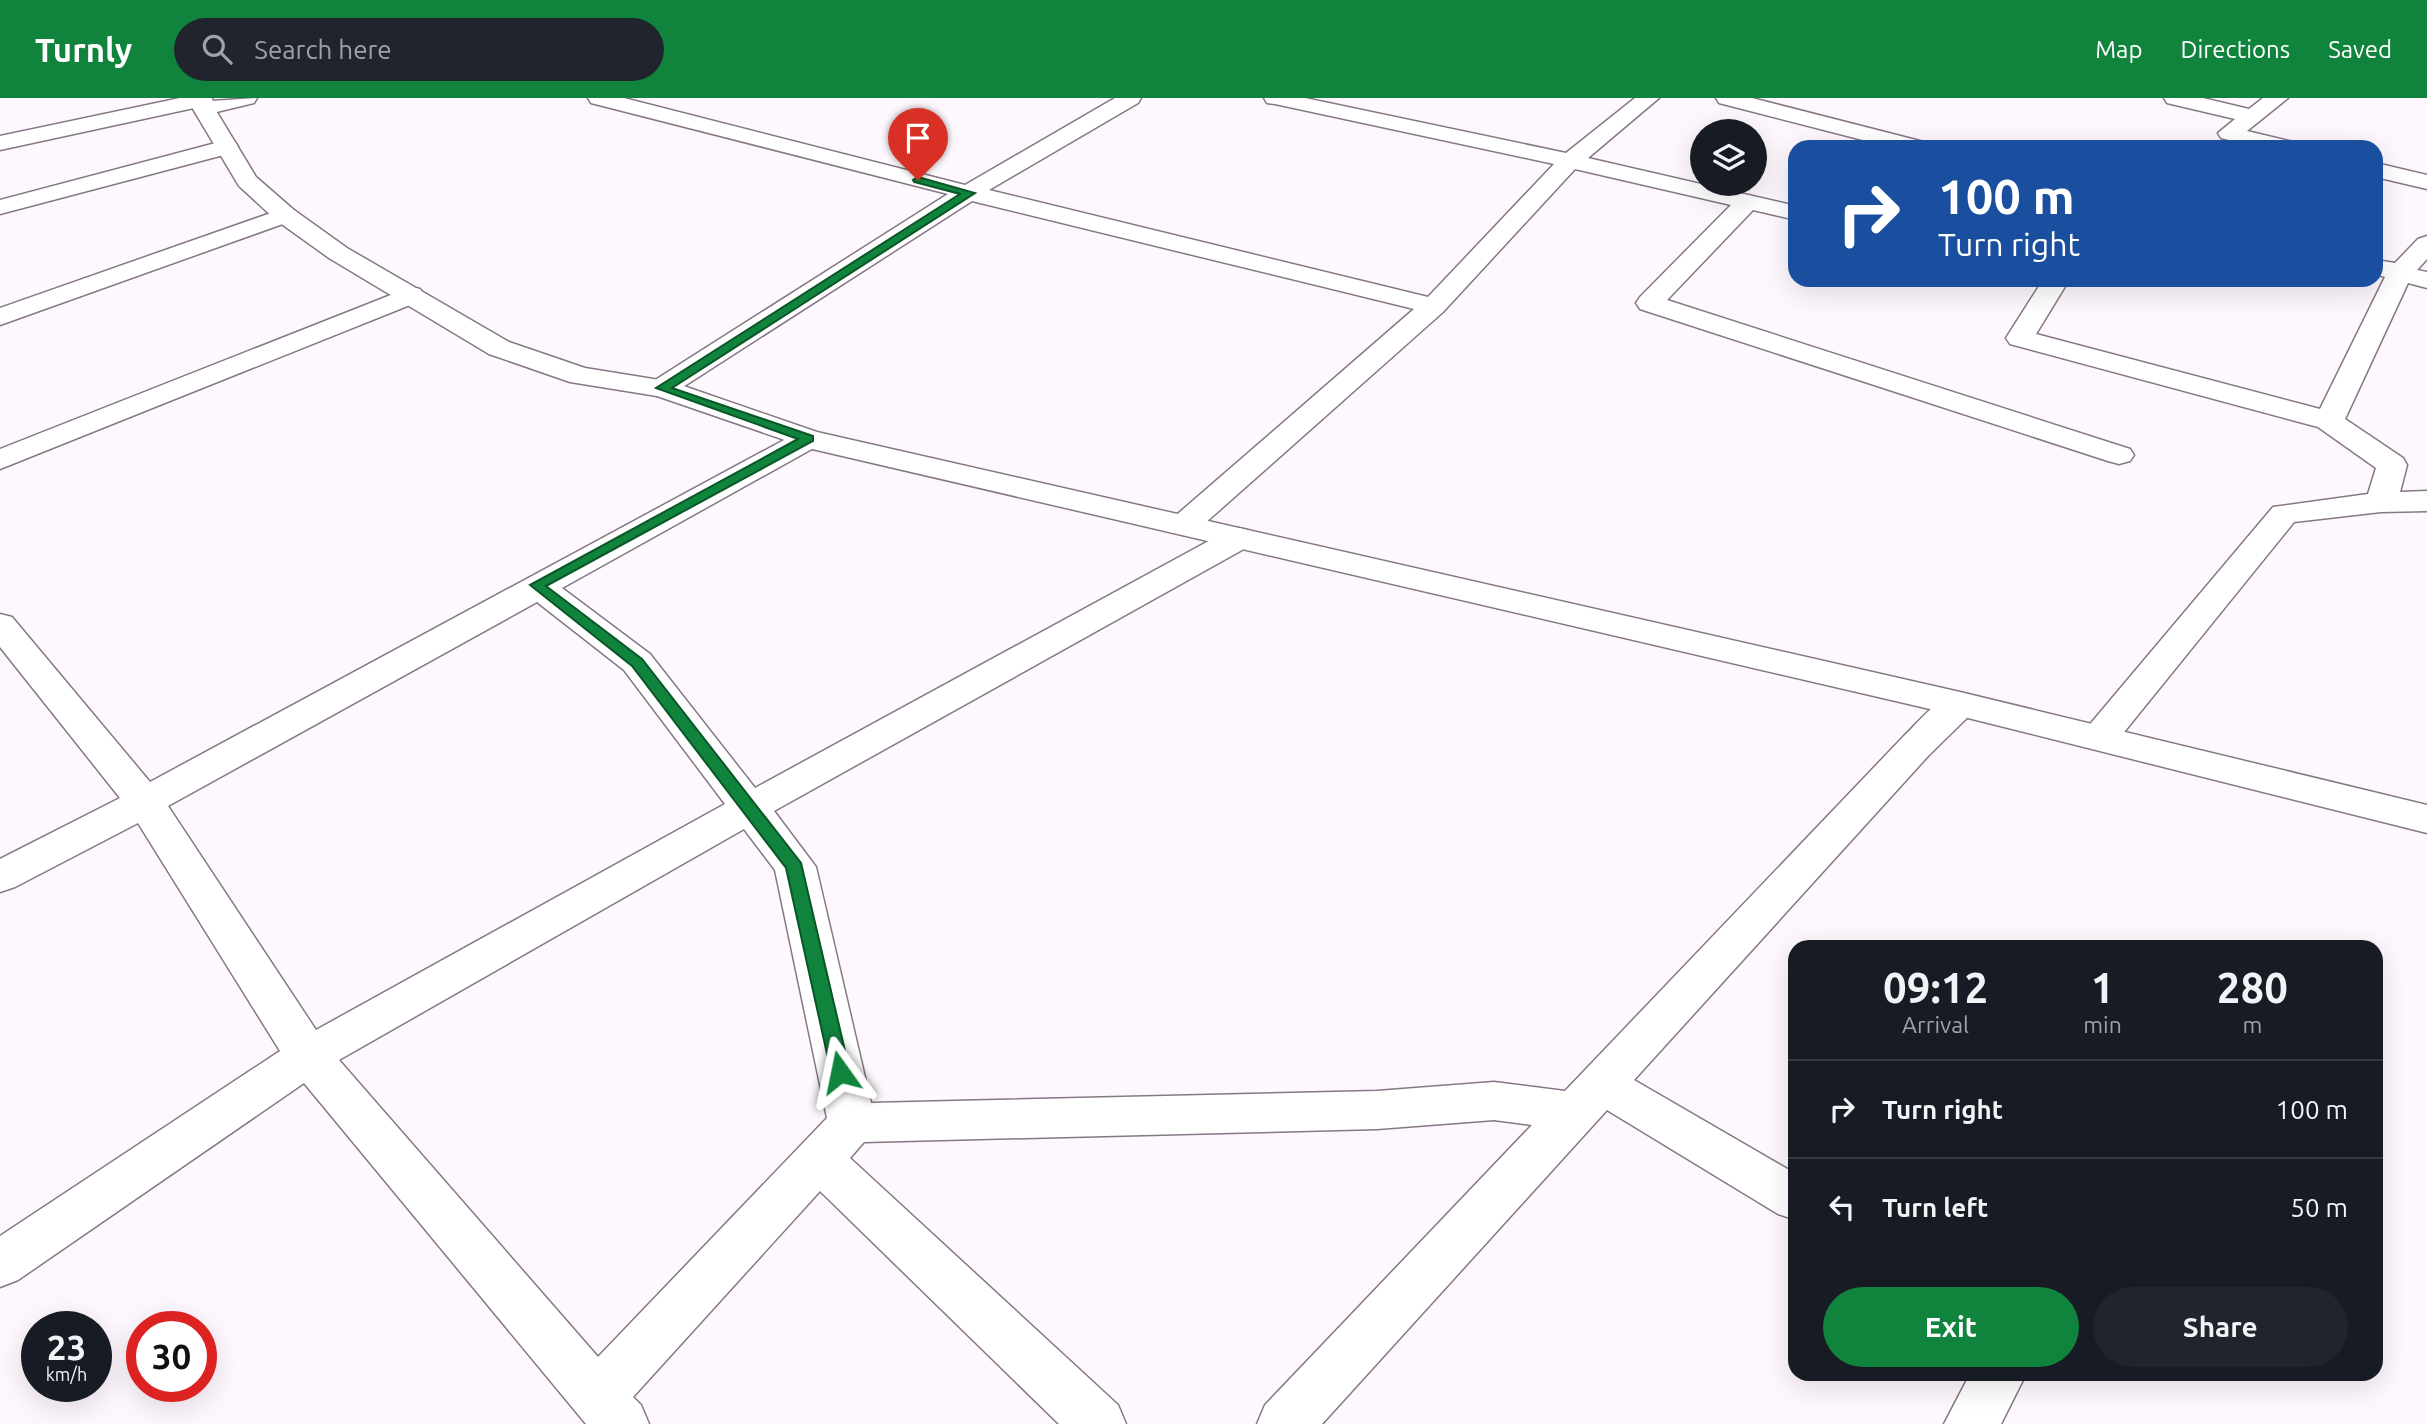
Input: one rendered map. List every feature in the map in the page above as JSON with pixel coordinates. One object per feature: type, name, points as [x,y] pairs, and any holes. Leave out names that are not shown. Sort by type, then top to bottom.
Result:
[{"type":"street","points":[[0,143],[202,102],[247,98]]},
{"type":"street","points":[[599,98],[641,102],[970,193],[1434,306]]},
{"type":"street","points":[[662,388],[957,199],[1130,98]]},
{"type":"street","points":[[1275,98],[1788,211]]},
{"type":"street","points":[[1184,525],[1434,306],[1570,161],[1648,98]]},
{"type":"street","points":[[2175,98],[2252,117]]},
{"type":"street","points":[[2257,140],[2229,133],[2277,98]]},
{"type":"street","points":[[1732,99],[1889,140]]},
{"type":"street","points":[[202,102],[247,181],[285,215],[338,253],[499,348],[580,376],[662,388],[808,439],[1959,704],[2427,819]]},
{"type":"street","points":[[0,207],[227,147]]},
{"type":"street","points":[[2383,172],[2427,183]]},
{"type":"street","points":[[1748,202],[1649,303],[2119,455]]},
{"type":"street","points":[[0,317],[285,215]]},
{"type":"street","points":[[2329,421],[2401,273],[2427,244]]},
{"type":"street","points":[[2052,287],[2020,338],[2329,421],[2392,465],[2381,502]]},
{"type":"street","points":[[0,460],[411,295]]},
{"type":"street","points":[[0,877],[145,802],[808,439]]},
{"type":"street","points":[[2099,738],[2284,514],[2381,502],[2427,501]]},
{"type":"street","points":[[0,1264],[308,1056],[749,808],[1239,538]]},
{"type":"street","points":[[537,585],[637,662],[794,867],[835,1141],[1098,1424]]},
{"type":"street","points":[[0,624],[145,802],[308,1056],[609,1410],[835,1141],[1494,1101],[1589,1098],[1788,1195]]},
{"type":"street","points":[[1285,1424],[1916,746],[1959,704]]},
{"type":"street","points":[[1972,1424],[1995,1381]]},
{"type":"route","points":[[840,1072],[794,867],[637,662],[537,585],[808,439],[662,388],[970,193],[918,180]]}]
